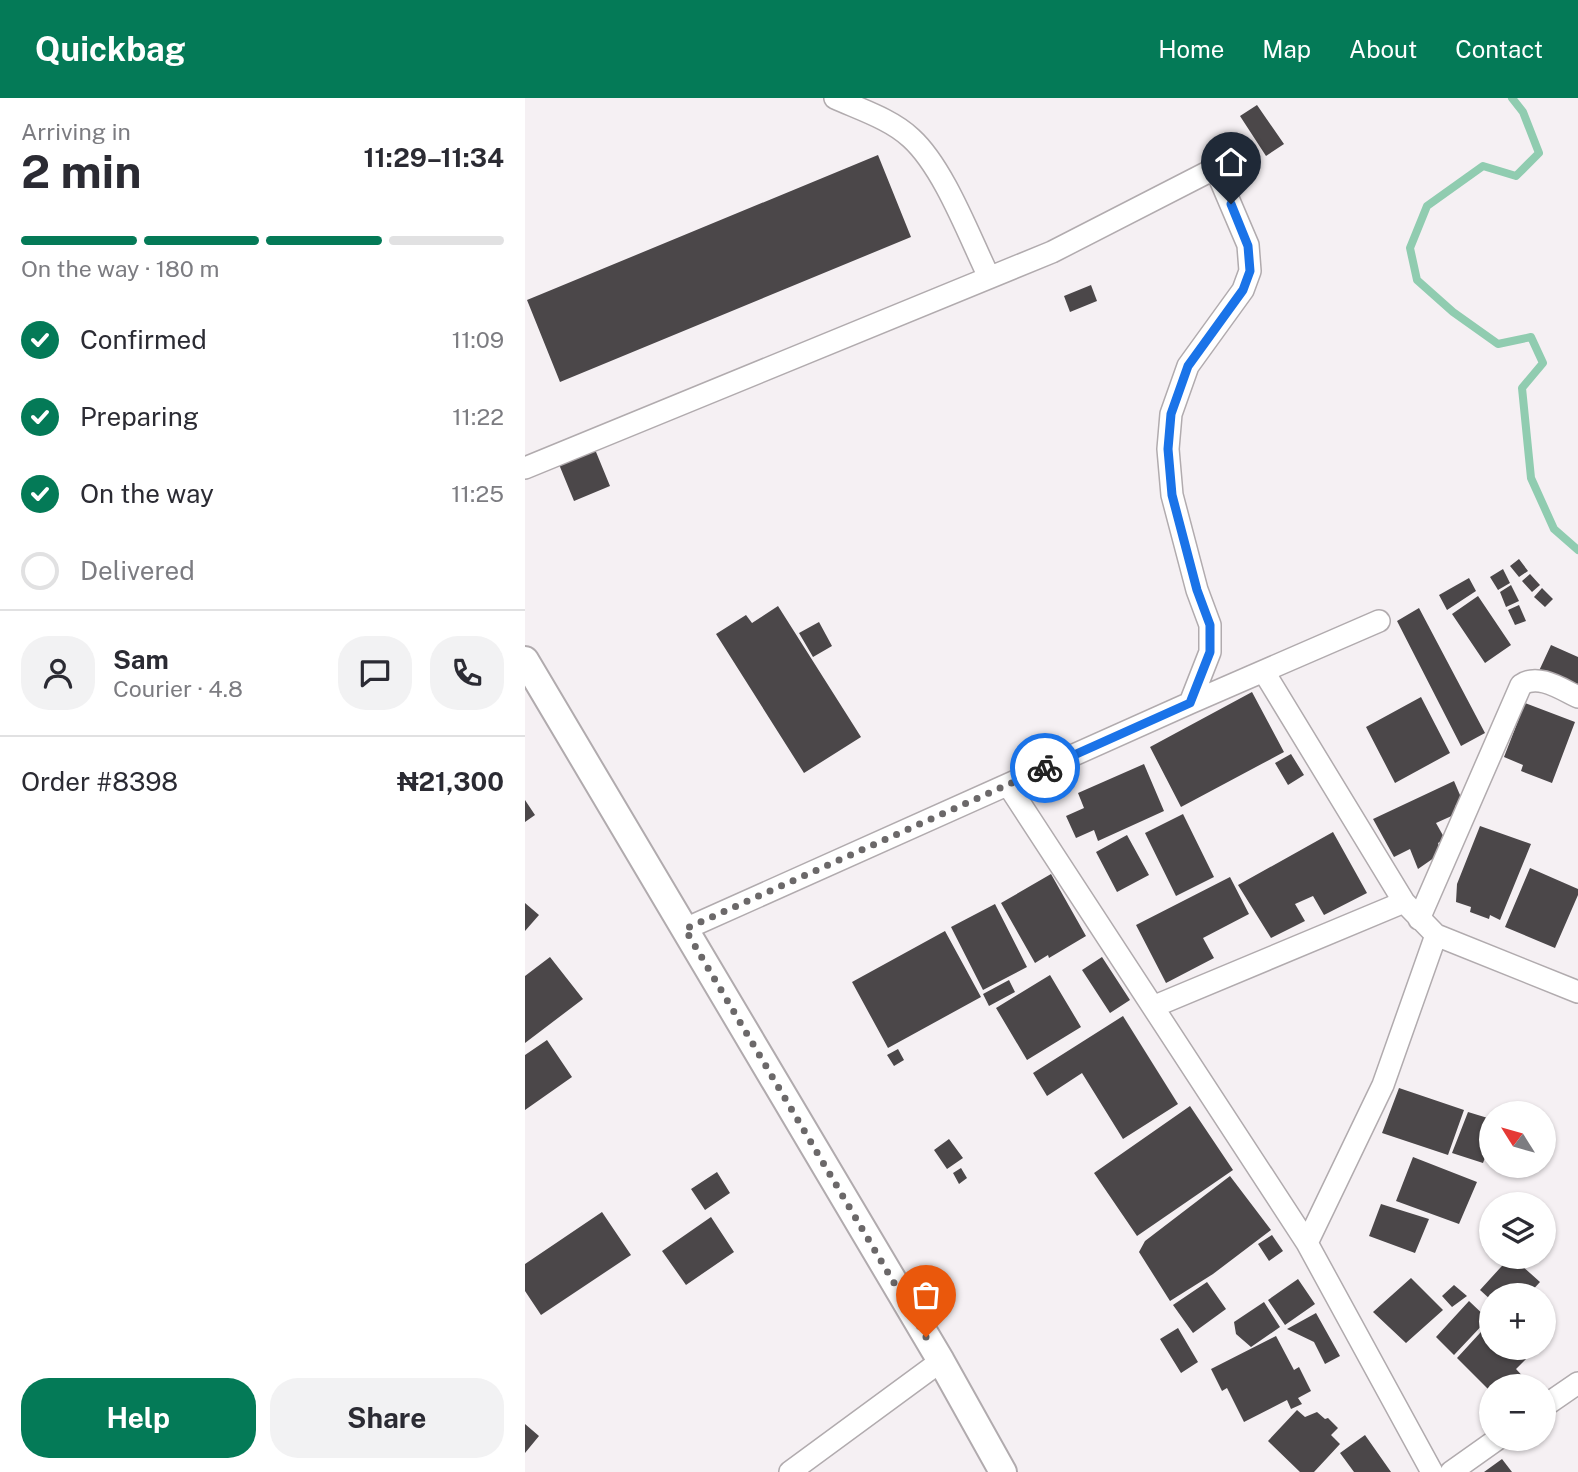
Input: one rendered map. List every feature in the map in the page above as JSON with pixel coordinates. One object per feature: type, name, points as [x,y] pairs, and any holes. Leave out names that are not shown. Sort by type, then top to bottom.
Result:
[{"type":"street","points":[[835,98],[909,136],[932,160],[989,277]]},
{"type":"street","points":[[525,468],[1052,252],[1210,171],[1223,183],[1248,246],[1250,271],[1243,290],[1188,366],[1171,414],[1168,449],[1172,495],[1197,590],[1210,625],[1210,652],[1190,703]]},
{"type":"street","points":[[685,929],[1379,621]]},
{"type":"street","points":[[525,660],[1003,1472]]},
{"type":"street","points":[[1264,672],[1404,902],[1419,919],[1436,935],[1578,992]]},
{"type":"street","points":[[1419,919],[1521,685],[1537,679],[1578,697]]},
{"type":"street","points":[[1008,785],[1155,1006],[1307,1243],[1432,1472]]},
{"type":"street","points":[[1155,1006],[1404,902]]},
{"type":"street","points":[[1307,1243],[1384,1085],[1436,935]]},
{"type":"street","points":[[790,1472],[940,1361]]},
{"type":"street","points":[[1556,1398],[1578,1383]]},
{"type":"street","points":[[1451,1472],[1481,1451]]},
{"type":"building","points":[[1257,105],[1284,144],[1266,156],[1240,116]]},
{"type":"building","points":[[878,155],[911,237],[560,382],[527,300]]},
{"type":"building","points":[[1091,285],[1097,301],[1070,312],[1064,296]]},
{"type":"building","points":[[594,447],[610,486],[574,501],[558,462]]},
{"type":"building","points":[[1519,559],[1528,571],[1519,577],[1510,566]]},
{"type":"building","points":[[1503,569],[1510,583],[1498,590],[1490,577]]},
{"type":"building","points":[[1530,574],[1540,585],[1532,592],[1522,581]]},
{"type":"building","points":[[1469,578],[1476,591],[1447,610],[1439,595]]},
{"type":"building","points":[[1511,585],[1519,601],[1506,607],[1500,592]]},
{"type":"building","points":[[1542,588],[1553,599],[1545,607],[1534,597]]},
{"type":"building","points":[[1478,596],[1511,645],[1485,663],[1452,614]]},
{"type":"building","points":[[1519,605],[1526,621],[1515,625],[1508,610]]},
{"type":"building","points":[[778,606],[861,737],[804,773],[716,634],[746,615],[752,623]]},
{"type":"building","points":[[1419,608],[1485,733],[1461,746],[1397,621]]},
{"type":"building","points":[[819,622],[832,646],[813,657],[799,633]]},
{"type":"building","points":[[1551,645],[1578,657],[1578,689],[1538,673]]},
{"type":"building","points":[[1252,692],[1284,752],[1181,807],[1150,747]]},
{"type":"building","points":[[1421,697],[1450,753],[1395,783],[1366,727]]},
{"type":"building","points":[[1525,703],[1575,722],[1552,783],[1521,771],[1523,765],[1504,757]]},
{"type":"building","points":[[1291,754],[1304,775],[1288,785],[1275,763]]},
{"type":"building","points":[[1144,764],[1164,811],[1098,841],[1094,830],[1076,838],[1066,816],[1084,808],[1078,793]]},
{"type":"building","points":[[1454,781],[1463,802],[1455,806],[1456,814],[1436,823],[1445,839],[1438,843],[1441,853],[1418,869],[1410,849],[1394,857],[1373,819]]},
{"type":"building","points":[[525,800],[535,815],[525,822]]},
{"type":"building","points":[[1183,814],[1214,877],[1176,896],[1145,833]]},
{"type":"building","points":[[1480,826],[1531,844],[1500,920],[1490,915],[1489,919],[1470,912],[1471,907],[1456,902],[1457,884]]},
{"type":"building","points":[[1333,832],[1367,893],[1324,915],[1313,896],[1295,904],[1305,921],[1271,938],[1238,885]]},
{"type":"building","points":[[1127,835],[1149,875],[1117,892],[1096,852]]},
{"type":"building","points":[[1530,868],[1578,889],[1578,895],[1555,948],[1505,927]]},
{"type":"building","points":[[1051,874],[1086,936],[1049,958],[1048,955],[1035,963],[1001,903]]},
{"type":"building","points":[[1230,877],[1249,914],[1203,938],[1214,958],[1166,983],[1136,925]]},
{"type":"building","points":[[525,903],[539,915],[525,931]]},
{"type":"building","points":[[995,904],[1027,967],[983,990],[951,927]]},
{"type":"building","points":[[945,931],[981,997],[888,1048],[852,982]]},
{"type":"building","points":[[550,957],[583,999],[525,1043],[525,976]]},
{"type":"building","points":[[1102,957],[1130,1000],[1110,1013],[1082,970]]},
{"type":"building","points":[[1050,975],[1081,1027],[1027,1060],[996,1008]]},
{"type":"building","points":[[1009,980],[1015,992],[989,1006],[983,994]]},
{"type":"building","points":[[1123,1016],[1178,1104],[1123,1139],[1082,1073],[1047,1096],[1033,1073]]},
{"type":"building","points":[[547,1040],[572,1077],[525,1110],[525,1055]]},
{"type":"building","points":[[898,1049],[904,1060],[894,1066],[887,1055]]},
{"type":"building","points":[[1399,1088],[1464,1110],[1448,1155],[1382,1133]]},
{"type":"building","points":[[1190,1106],[1233,1170],[1137,1236],[1094,1173]]},
{"type":"building","points":[[1468,1112],[1479,1115],[1479,1162],[1452,1153]]},
{"type":"building","points":[[949,1139],[963,1158],[947,1169],[934,1150]]},
{"type":"building","points":[[1413,1157],[1477,1182],[1459,1224],[1396,1201]]},
{"type":"building","points":[[961,1168],[967,1178],[959,1184],[953,1173]]},
{"type":"building","points":[[717,1172],[730,1193],[705,1210],[691,1189]]},
{"type":"building","points":[[1230,1176],[1271,1230],[1213,1274],[1170,1301],[1139,1252],[1145,1241]]},
{"type":"building","points":[[1381,1204],[1429,1219],[1415,1253],[1369,1236]]},
{"type":"building","points":[[602,1212],[631,1255],[541,1315],[525,1291],[525,1264]]},
{"type":"building","points":[[711,1217],[734,1252],[686,1285],[662,1251]]},
{"type":"building","points":[[1272,1235],[1283,1251],[1269,1261],[1258,1244]]},
{"type":"building","points":[[1499,1269],[1526,1269],[1540,1282],[1539,1283],[1486,1283]]},
{"type":"building","points":[[1411,1278],[1443,1310],[1406,1343],[1373,1312]]},
{"type":"building","points":[[1298,1279],[1315,1304],[1285,1325],[1268,1300]]},
{"type":"building","points":[[1207,1282],[1226,1309],[1193,1333],[1173,1305]]},
{"type":"building","points":[[1454,1285],[1467,1296],[1452,1307],[1442,1296]]},
{"type":"building","points":[[1469,1301],[1479,1310],[1479,1329],[1454,1355],[1436,1337]]},
{"type":"building","points":[[1264,1302],[1280,1327],[1251,1347],[1236,1334],[1234,1322]]},
{"type":"building","points":[[1316,1313],[1340,1356],[1325,1364],[1314,1342],[1287,1329]]},
{"type":"building","points":[[1178,1328],[1198,1362],[1181,1373],[1160,1339]]},
{"type":"building","points":[[1479,1334],[1479,1360],[1525,1360],[1516,1369],[1521,1374],[1479,1374],[1479,1380],[1457,1358]]},
{"type":"building","points":[[1276,1336],[1294,1370],[1299,1367],[1311,1391],[1298,1398],[1302,1404],[1291,1409],[1287,1400],[1244,1422],[1227,1388],[1222,1391],[1211,1369]]},
{"type":"building","points":[[1297,1410],[1305,1417],[1317,1412],[1338,1428],[1331,1435],[1340,1444],[1314,1472],[1300,1472],[1268,1441]]},
{"type":"building","points":[[525,1424],[539,1436],[525,1453]]},
{"type":"building","points":[[1365,1435],[1391,1472],[1354,1472],[1340,1453]]},
{"type":"building","points":[[1502,1459],[1512,1472],[1484,1472]]},
{"type":"waterway","points":[[1512,98],[1523,112],[1539,153],[1516,176],[1483,166],[1427,206],[1410,248],[1417,280],[1453,312],[1498,344],[1531,337],[1543,363],[1522,388],[1531,478],[1554,529],[1578,550]]},
{"type":"way so far","points":[[926,1337],[685,929],[1045,768]]},
{"type":"route","points":[[1045,768],[1190,703],[1210,652],[1210,625],[1197,590],[1172,495],[1168,449],[1171,414],[1188,366],[1243,290],[1250,271],[1248,246],[1231,204]]}]
